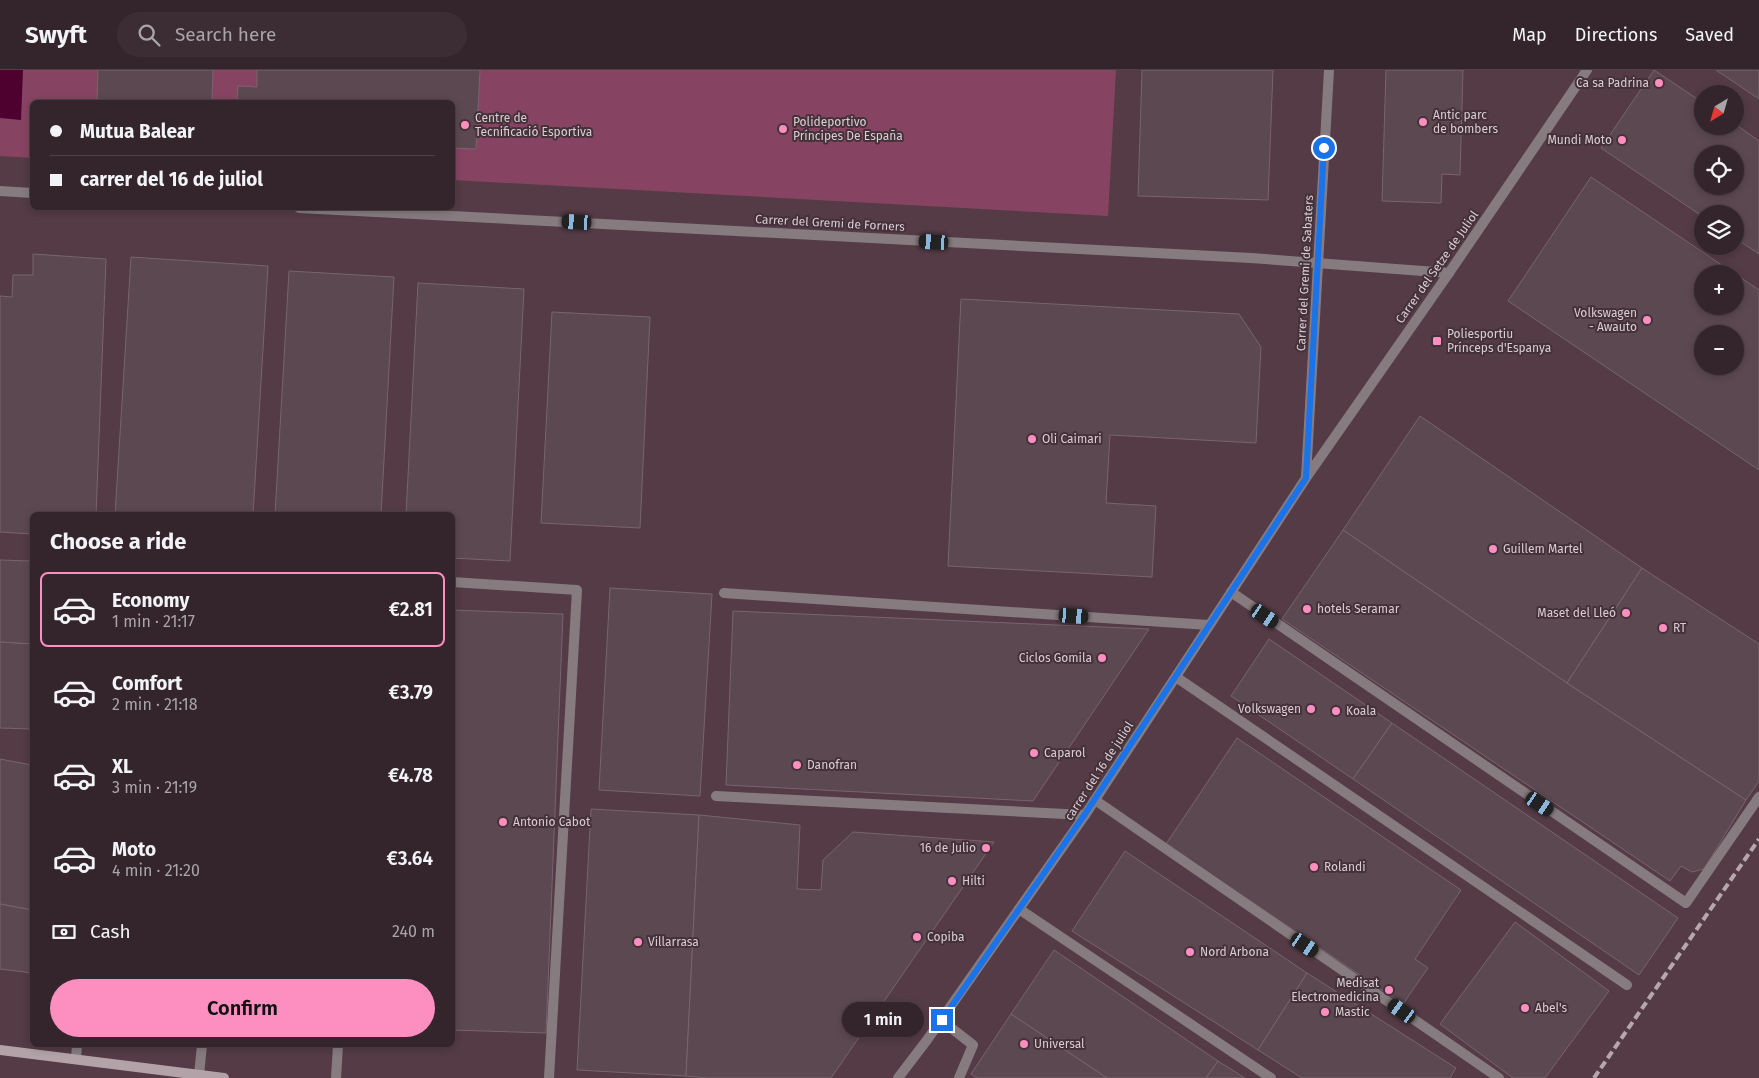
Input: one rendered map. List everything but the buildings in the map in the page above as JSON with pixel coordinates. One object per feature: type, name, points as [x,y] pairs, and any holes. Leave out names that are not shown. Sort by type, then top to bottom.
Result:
[{"type":"street","name":"Carrer del Gremi de Sabaters","points":[[1306,478],[1329,70]]},
{"type":"street","name":"Carrer del Setze de Juliol","points":[[1306,478],[1587,70]]},
{"type":"street","points":[[0,192],[30,193]]},
{"type":"street","name":"Carrer del Gremi de Forners","points":[[338,210],[1318,262],[1449,273]]},
{"type":"street","name":"carrer del 16 de juliol","points":[[902,1076],[1095,800],[1306,478]]},
{"type":"street","points":[[455,582],[577,590],[549,1078]]},
{"type":"street","points":[[1231,592],[1686,903],[1759,797]]},
{"type":"street","points":[[724,593],[1209,625]]},
{"type":"street","points":[[1176,677],[1627,985]]},
{"type":"street","points":[[716,796],[1085,814]]},
{"type":"street","points":[[1095,800],[1499,1078]]},
{"type":"street","points":[[1019,909],[1271,1078]]},
{"type":"street","points":[[942,1020],[973,1045],[959,1078]]},
{"type":"street","points":[[76,1059],[77,1047]]},
{"type":"street","points":[[199,1075],[202,1047]]},
{"type":"street","points":[[336,1078],[338,1047]]},
{"type":"street","points":[[0,1050],[76,1059],[165,1074],[224,1078]]},
{"type":"shaded area","points":[[0,70],[1759,70],[1759,1078],[0,1078]]},
{"type":"shaded area","name":"Polideportivo Príncipes De España","points":[[0,70],[1116,70],[1108,216],[455,180],[455,100],[30,100],[30,158],[0,156]]},
{"type":"shaded area","points":[[0,70],[23,70],[21,120],[0,118]]},
{"type":"railway","points":[[1594,1078],[1759,839]]},
{"type":"place","name":"Ca sa Padrina","points":[[1659,83]]},
{"type":"place","name":"Antic parc de bombers","points":[[1423,122]]},
{"type":"place","name":"Centre de Tecnificació Esportiva","points":[[465,125]]},
{"type":"place","name":"Polideportivo Príncipes De España","points":[[783,129]]},
{"type":"place","name":"Mundi Moto","points":[[1622,140]]},
{"type":"place","name":"Volkswagen - Awauto","points":[[1647,320]]},
{"type":"place","name":"Poliesportiu Prínceps d'Espanya","points":[[1437,341]]},
{"type":"place","name":"Oli Caimari","points":[[1032,439]]},
{"type":"place","name":"Guillem Martel","points":[[1493,549]]},
{"type":"place","name":"hotels Seramar","points":[[1307,609]]},
{"type":"place","name":"Maset del Lleó","points":[[1626,613]]},
{"type":"place","name":"RT","points":[[1663,628]]},
{"type":"place","name":"Ciclos Gomila","points":[[1102,658]]},
{"type":"place","name":"Volkswagen","points":[[1311,709]]},
{"type":"place","name":"Koala","points":[[1336,711]]},
{"type":"place","name":"Caparol","points":[[1034,753]]},
{"type":"place","name":"Danofran","points":[[797,765]]},
{"type":"place","name":"Antonio Cabot","points":[[503,822]]},
{"type":"place","name":"16 de Julio","points":[[986,848]]},
{"type":"place","name":"Rolandi","points":[[1314,867]]},
{"type":"place","name":"Hilti","points":[[952,881]]},
{"type":"place","name":"Copiba","points":[[917,937]]},
{"type":"place","name":"Villarrasa","points":[[638,942]]},
{"type":"place","name":"Nord Arbona","points":[[1190,952]]},
{"type":"place","name":"Medisat Electromedicina","points":[[1389,990]]},
{"type":"place","name":"Abel's","points":[[1525,1008]]},
{"type":"place","name":"Mastic","points":[[1325,1012]]},
{"type":"place","name":"Universal","points":[[1024,1044]]},
{"type":"route","points":[[942,1020],[1085,814],[1306,478],[1324,148]]}]
